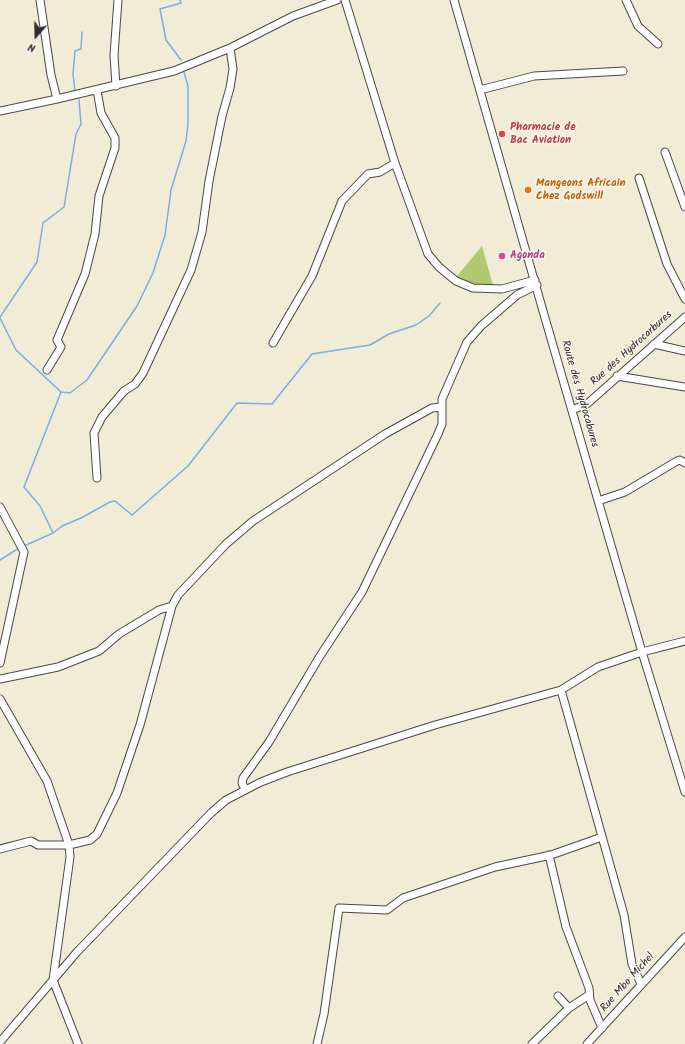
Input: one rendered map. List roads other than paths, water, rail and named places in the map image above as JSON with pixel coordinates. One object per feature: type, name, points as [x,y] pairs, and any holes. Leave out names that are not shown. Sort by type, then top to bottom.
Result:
[{"type":"street","points":[[40,0],[50,75],[57,99]]},
{"type":"street","points":[[116,86],[114,55],[118,0]]},
{"type":"street","points":[[0,111],[116,86],[174,71],[230,48],[293,16],[337,0]]},
{"type":"street","points":[[345,0],[395,163],[428,254],[439,268],[456,281],[472,288],[502,289],[536,282]]},
{"type":"street","name":"Route des Hydrocabures","points":[[454,0],[642,652],[685,792]]},
{"type":"street","points":[[626,0],[638,26],[658,44]]},
{"type":"street","points":[[97,478],[94,434],[102,417],[124,391],[135,384],[143,373],[191,270],[202,232],[209,181],[230,88],[233,69],[230,48]]},
{"type":"street","points":[[480,90],[534,76],[623,71]]},
{"type":"street","points":[[47,370],[60,347],[57,340],[85,274],[95,234],[99,196],[115,148],[115,138],[101,113],[97,90]]},
{"type":"street","points":[[665,152],[685,207]]},
{"type":"street","points":[[273,343],[312,276],[342,201],[368,174],[380,172],[395,163]]},
{"type":"street","points":[[639,178],[667,264],[685,298]]},
{"type":"street","points":[[245,790],[242,782],[243,778],[270,742],[320,656],[362,592],[438,434],[442,424],[441,407],[445,392],[467,342],[481,326],[517,295],[536,282]]},
{"type":"street","name":"Rue des Hydrocarbures","points":[[572,410],[587,404],[685,317]]},
{"type":"street","points":[[654,344],[685,351]]},
{"type":"street","points":[[617,376],[685,388]]},
{"type":"street","points":[[0,849],[31,840],[38,845],[69,844],[90,840],[97,834],[117,793],[140,725],[172,606],[178,595],[226,544],[253,521],[385,434],[432,408],[441,407]]},
{"type":"street","points":[[598,501],[625,492],[677,461],[680,460],[685,463]]},
{"type":"street","points":[[0,507],[21,545],[23,561],[0,664]]},
{"type":"street","points":[[0,679],[58,668],[98,651],[119,634],[160,610],[172,606]]},
{"type":"street","points":[[0,1042],[77,952],[210,813],[226,800],[245,790],[302,767],[435,725],[561,690],[598,667],[642,652],[685,641]]},
{"type":"street","points":[[561,690],[624,915],[632,964],[641,984]]},
{"type":"street","points":[[0,699],[47,781],[69,844],[70,857],[53,980],[78,1044]]},
{"type":"street","points":[[317,1044],[324,1014],[339,908],[386,910],[403,898],[495,867],[549,855],[602,837]]},
{"type":"street","points":[[549,855],[566,927],[602,1028]]},
{"type":"street","name":"Rue Mbo Michel","points":[[588,1044],[685,937]]},
{"type":"street","points":[[532,1044],[569,1008],[589,995]]},
{"type":"street","points":[[558,996],[569,1008]]},
{"type":"waterway","points":[[180,0],[181,3],[160,9],[166,40],[181,60]]},
{"type":"waterway","points":[[75,91],[73,74],[75,51],[81,49],[82,32]]},
{"type":"waterway","points":[[0,318],[16,350],[61,392],[70,393],[87,380],[137,306],[153,273],[165,235],[171,190],[186,141],[188,124],[188,86],[184,72]]},
{"type":"waterway","points":[[0,317],[37,262],[43,223],[64,207],[76,134],[81,124],[79,100]]},
{"type":"waterway","points":[[53,533],[62,526],[81,518],[110,502],[115,501],[132,515],[188,466],[237,403],[272,404],[312,354],[370,345],[389,334],[416,325],[429,316],[440,303]]},
{"type":"waterway","points":[[24,546],[53,533],[40,506],[24,487],[61,392]]},
{"type":"waterway","points":[[0,560],[19,548]]},
{"type":"place","name":"Pharmacie de Bac Aviation","points":[[502,134]]},
{"type":"place","name":"Mangeons Africain Chez Godswill","points":[[528,190]]},
{"type":"place","name":"Agonda","points":[[502,256]]}]
